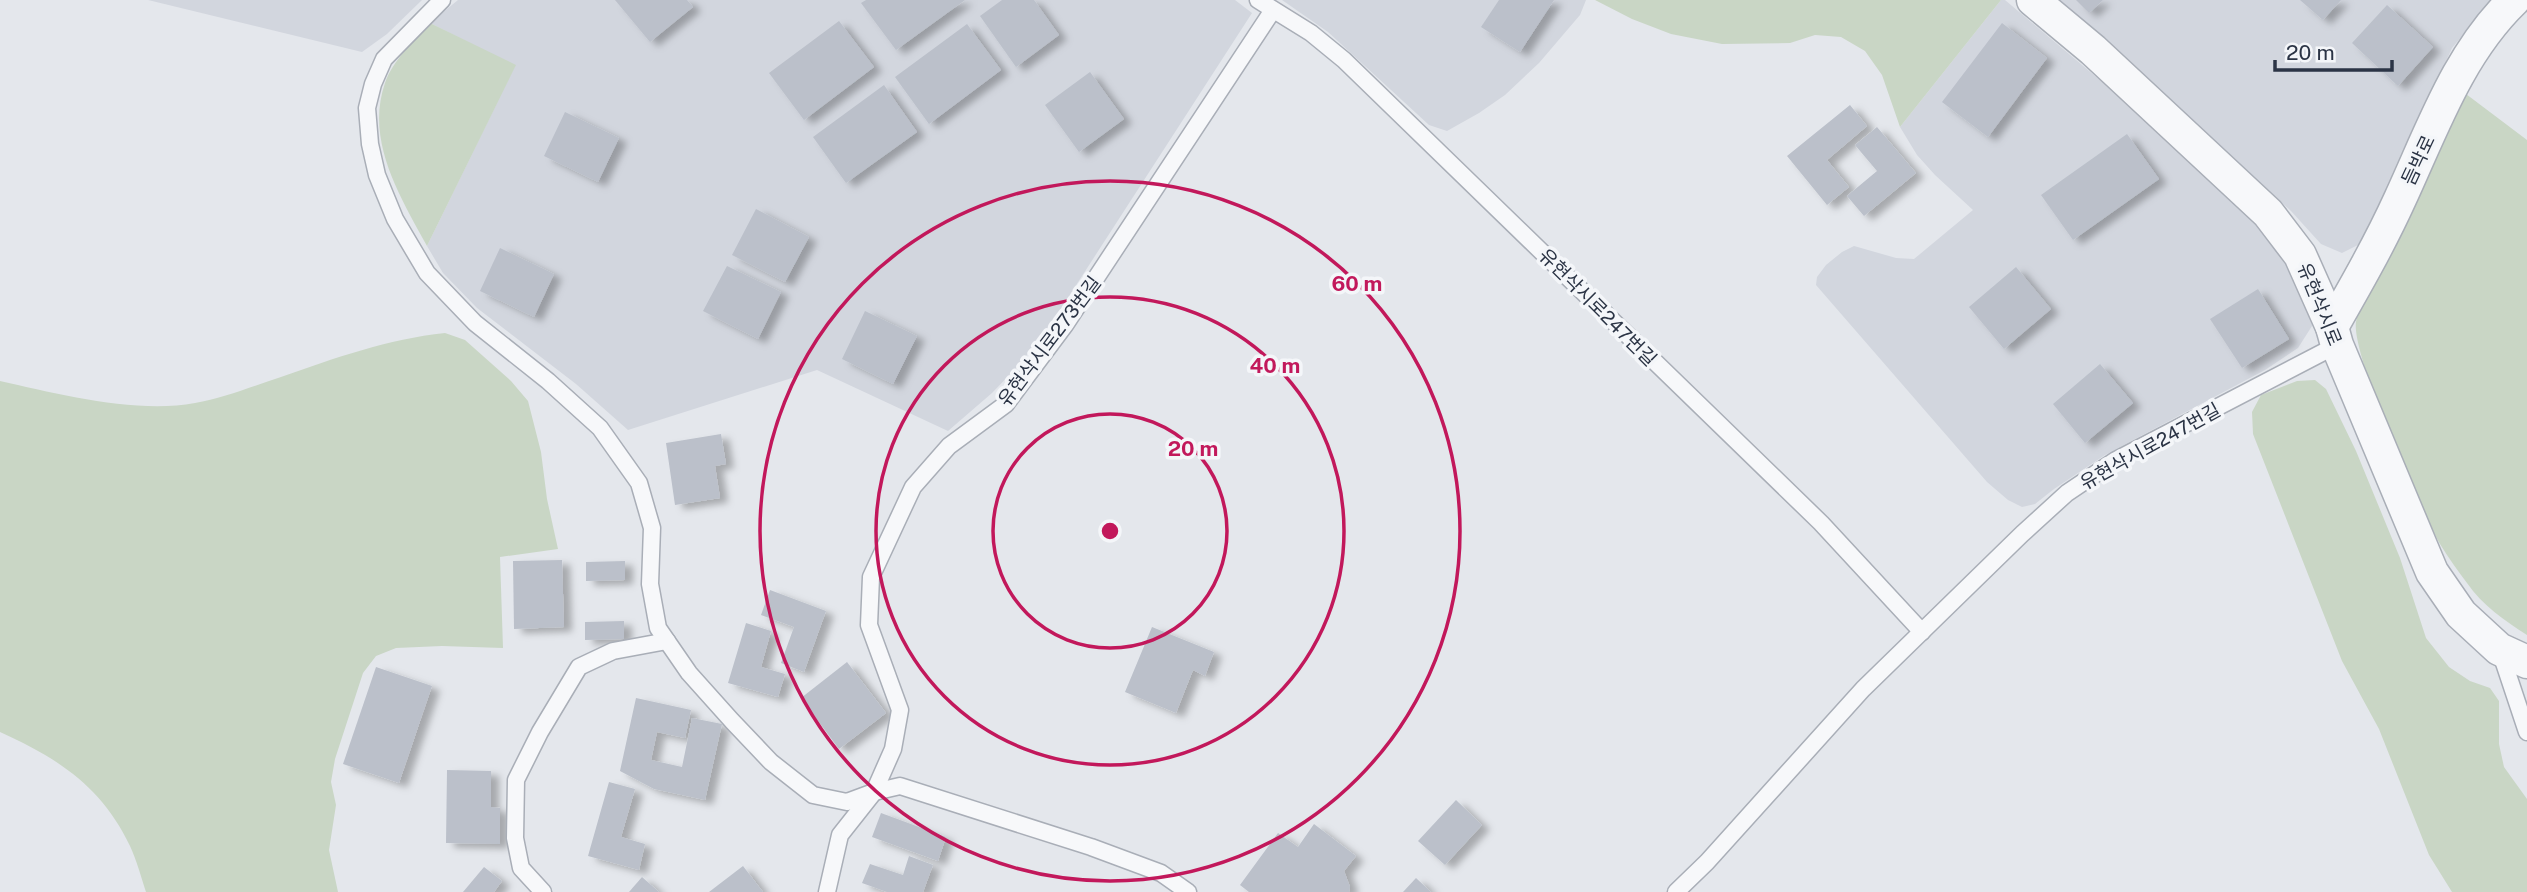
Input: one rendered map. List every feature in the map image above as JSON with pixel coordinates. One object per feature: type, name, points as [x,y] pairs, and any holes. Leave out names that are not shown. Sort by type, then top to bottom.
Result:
[{"type":"street","name":"유현삭시로","points":[[2033,0],[2093,50],[2268,213],[2300,255],[2432,572],[2461,614],[2513,656]]},
{"type":"street","name":"듬박로","points":[[2334,336],[2466,60],[2514,0]]},
{"type":"lane","points":[[442,0],[384,59],[373,84],[367,108],[370,144],[377,175],[396,219],[426,274],[474,323],[548,381],[600,428],[639,483],[652,527],[650,584],[658,628],[689,673],[771,762],[813,795],[846,802],[900,786],[1091,847],[1161,873],[1188,892]]},
{"type":"lane","name":"유현삭시로247번길","points":[[1258,0],[1311,33],[1344,60],[1821,523],[1922,632]]},
{"type":"lane","name":"유현삭시로273번길","points":[[827,892],[840,835],[874,792],[893,749],[900,710],[869,625],[872,577],[913,486],[949,446],[1006,404],[1065,325],[1273,10]]},
{"type":"lane","name":"유현삭시로247번길","points":[[1676,892],[1707,862],[1863,690],[2067,493],[2116,460],[2334,336]]},
{"type":"lane","points":[[543,892],[521,868],[515,838],[516,780],[579,667],[613,651],[667,641]]},
{"type":"lane","points":[[2513,656],[2527,732]]},
{"type":"shaded area","points":[[148,0],[422,0],[387,34],[362,52]]},
{"type":"shaded area","points":[[458,0],[1235,0],[1252,13],[1051,324],[1019,365],[992,393],[948,431],[817,370],[628,430],[576,384],[477,308],[443,273],[427,246],[515,66],[430,23]]},
{"type":"shaded area","points":[[1282,0],[1586,0],[1580,15],[1539,63],[1505,95],[1447,131],[1429,125],[1328,32]]},
{"type":"shaded area","points":[[2001,0],[2005,0],[2159,130],[2251,217],[2281,250],[2311,308],[2312,326],[2298,348],[2265,370],[2105,455],[2035,504],[2022,507],[2008,500],[1987,482],[1816,285],[1817,277],[1826,265],[1854,246],[1896,258],[1914,259],[1973,210],[1917,155],[1900,127]]},
{"type":"shaded area","points":[[2057,0],[2492,0],[2452,48],[2362,243],[2342,253],[2321,244],[2291,211],[2143,74]]},
{"type":"green space","points":[[1595,0],[2001,0],[1900,127],[1882,75],[1865,51],[1841,37],[1815,35],[1790,43],[1722,44],[1671,34],[1632,19]]},
{"type":"green space","points":[[430,23],[516,65],[427,246],[388,168],[379,126],[385,83],[393,66]]},
{"type":"green space","points":[[2466,94],[2527,140],[2527,635],[2480,599],[2440,544],[2389,433],[2357,340],[2356,322],[2362,300],[2406,219]]},
{"type":"green space","points":[[445,333],[465,340],[511,381],[528,401],[541,452],[547,499],[558,549],[500,557],[503,648],[396,648],[376,656],[363,673],[335,759],[331,782],[336,805],[329,850],[338,892],[146,892],[137,863],[119,825],[92,791],[41,752],[0,732],[0,381],[97,401],[172,406],[228,395],[382,345]]},
{"type":"green space","points":[[2315,380],[2326,389],[2356,451],[2400,558],[2426,638],[2449,667],[2470,681],[2490,688],[2499,701],[2499,744],[2504,767],[2527,799],[2527,892],[2452,892],[2429,855],[2379,729],[2342,661],[2253,434],[2252,412],[2261,395],[2297,381]]},
{"type":"building","points":[[615,0],[687,0],[693,7],[650,42]]},
{"type":"building","points":[[866,0],[965,0],[896,50],[861,3]]},
{"type":"building","points":[[1002,0],[1034,0],[1059,35],[1016,67],[980,16]]},
{"type":"building","points":[[1499,0],[1554,0],[1520,52],[1481,27]]},
{"type":"building","points":[[2076,0],[2103,0],[2089,13]]},
{"type":"building","points":[[2300,0],[2341,0],[2323,20]]},
{"type":"building","points":[[2387,5],[2433,47],[2398,86],[2352,43]]},
{"type":"building","points":[[839,21],[874,67],[804,120],[769,73]]},
{"type":"building","points":[[2002,23],[2047,58],[1988,137],[1942,102]]},
{"type":"building","points":[[967,24],[1001,70],[929,124],[895,77]]},
{"type":"building","points":[[1090,72],[1124,119],[1079,152],[1045,105]]},
{"type":"building","points":[[884,85],[917,132],[846,183],[813,137]]},
{"type":"building","points":[[1850,105],[1867,126],[1827,160],[1849,187],[1827,205],[1787,156]]},
{"type":"building","points":[[565,112],[619,138],[598,182],[544,156]]},
{"type":"building","points":[[1877,127],[1916,173],[1864,216],[1847,196],[1877,171],[1855,145]]},
{"type":"building","points":[[2127,134],[2159,179],[2073,240],[2041,195]]},
{"type":"building","points":[[756,209],[809,237],[785,282],[732,255]]},
{"type":"building","points":[[500,248],[554,274],[534,317],[480,291]]},
{"type":"building","points":[[727,266],[781,292],[758,339],[703,311]]},
{"type":"building","points":[[2016,267],[2051,309],[2004,349],[1969,307]]},
{"type":"building","points":[[2258,289],[2289,339],[2242,368],[2210,319]]},
{"type":"building","points":[[865,311],[917,336],[893,384],[842,359]]},
{"type":"building","points":[[2100,364],[2133,403],[2085,443],[2053,404]]},
{"type":"building","points":[[721,434],[726,464],[715,466],[720,498],[675,505],[666,443]]},
{"type":"building","points":[[562,560],[564,627],[514,629],[513,561]]},
{"type":"building","points":[[625,561],[625,580],[586,581],[586,562]]},
{"type":"building","points":[[770,590],[826,611],[804,672],[781,663],[794,627],[761,615]]},
{"type":"building","points":[[624,621],[624,639],[585,640],[585,622]]},
{"type":"building","points":[[746,623],[771,631],[761,667],[785,674],[778,697],[728,683]]},
{"type":"building","points":[[1152,627],[1214,652],[1205,676],[1193,670],[1176,713],[1125,692]]},
{"type":"building","points":[[847,662],[886,713],[839,749],[801,698]]},
{"type":"building","points":[[376,667],[432,686],[399,783],[343,764]]},
{"type":"building","points":[[636,698],[691,710],[685,738],[657,732],[651,760],[682,767],[692,718],[722,724],[705,800],[654,789],[620,771]]},
{"type":"building","points":[[447,770],[491,771],[491,807],[500,808],[500,844],[446,843]]},
{"type":"building","points":[[609,782],[635,789],[621,837],[645,844],[639,870],[588,856]]},
{"type":"building","points":[[1456,800],[1482,825],[1445,865],[1418,841]]},
{"type":"building","points":[[881,813],[946,837],[938,861],[872,837]]},
{"type":"building","points":[[1314,824],[1356,856],[1344,871],[1350,887],[1349,892],[1249,892],[1240,885],[1278,833],[1298,847]]},
{"type":"building","points":[[909,856],[933,865],[923,892],[887,892],[862,883],[870,864],[903,875]]},
{"type":"building","points":[[743,866],[763,892],[709,892]]},
{"type":"building","points":[[484,867],[502,881],[494,892],[463,892]]},
{"type":"building","points":[[642,877],[659,892],[629,892]]},
{"type":"building","points":[[1416,878],[1431,892],[1403,892]]}]
